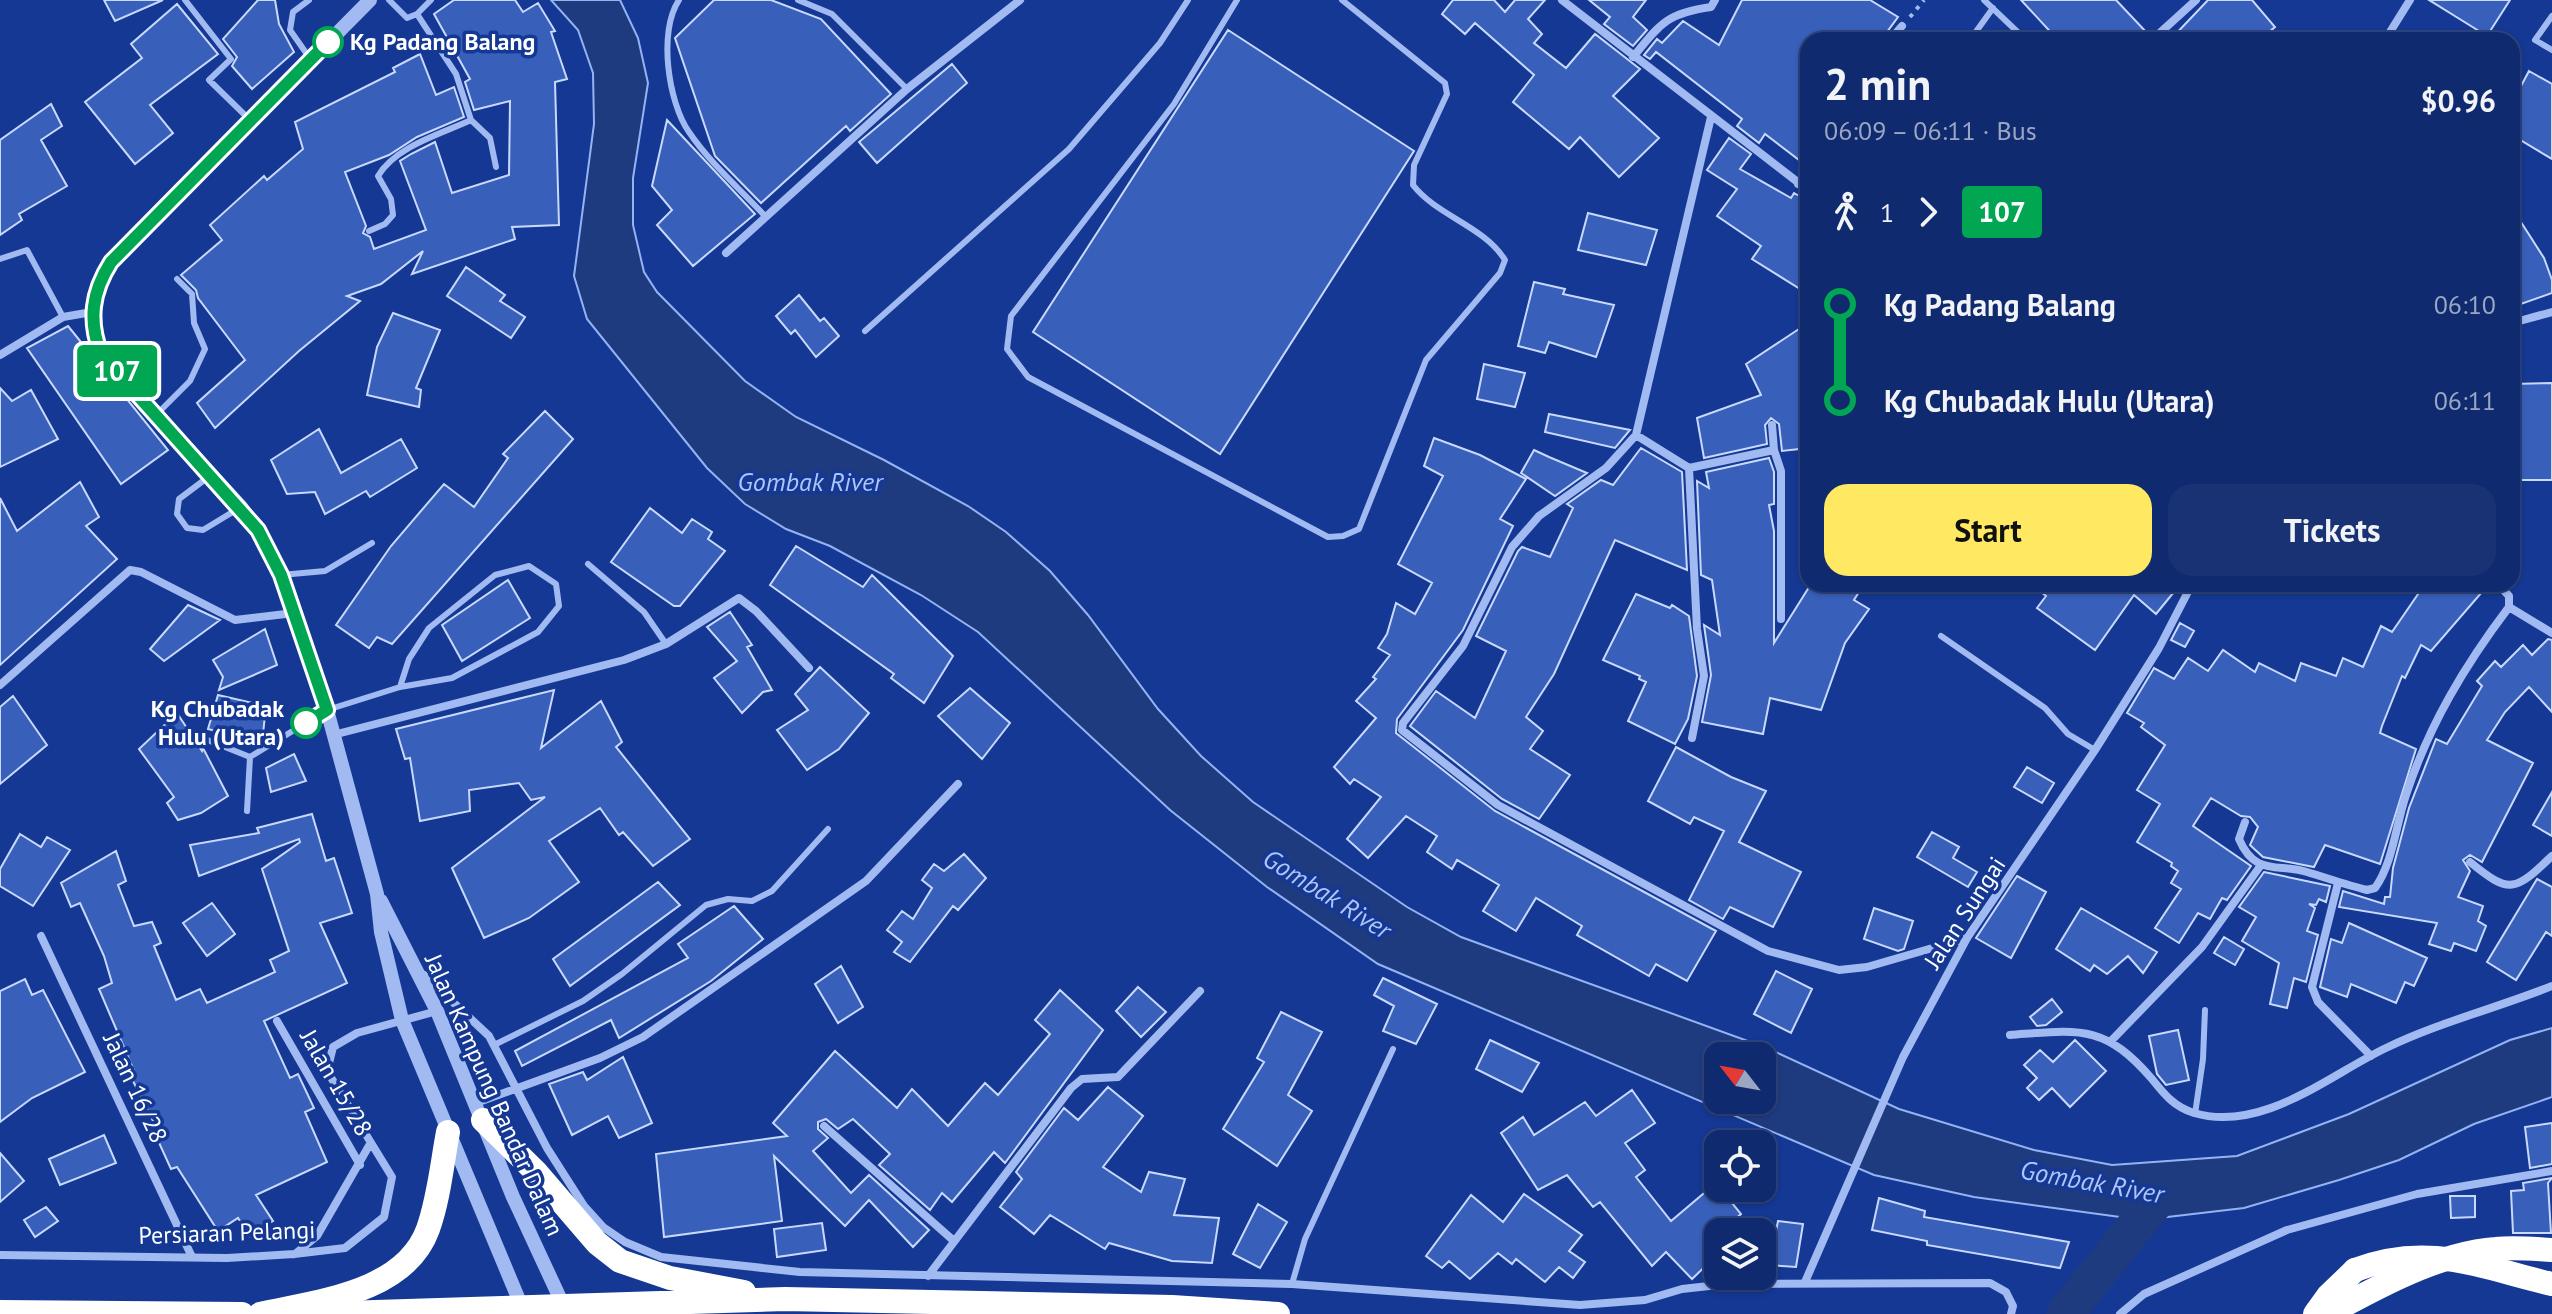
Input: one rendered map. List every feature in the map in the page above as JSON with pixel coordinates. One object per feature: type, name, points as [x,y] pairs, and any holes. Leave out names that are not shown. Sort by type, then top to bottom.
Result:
[{"type":"highway","points":[[479,1112],[597,1243],[620,1261],[670,1278],[785,1299]]},
{"type":"highway","points":[[260,1314],[350,1293],[405,1263],[428,1230],[448,1132]]},
{"type":"highway","points":[[2328,1314],[2421,1270],[2468,1253],[2495,1249],[2552,1250]]},
{"type":"highway","points":[[2315,1314],[2328,1296],[2355,1270],[2386,1258],[2435,1256],[2552,1284]]},
{"type":"highway","points":[[312,1314],[566,1310],[785,1299],[1172,1307],[1278,1314]]},
{"type":"highway","points":[[0,1312],[242,1314]]},
{"type":"street","name":"Jalan Kampung Bandar Dalam","points":[[370,0],[111,262],[97,283],[92,312],[93,333],[101,354],[241,507],[281,575],[327,710],[377,894],[381,932],[402,1020],[523,1311]]},
{"type":"street","points":[[726,253],[907,89],[1020,0]]},
{"type":"street","points":[[1562,0],[1798,184],[1800,181]]},
{"type":"street","points":[[1633,57],[1663,21],[1680,11],[1711,7],[1715,0]]},
{"type":"street","points":[[2161,32],[2196,0]]},
{"type":"street","points":[[2390,32],[2410,0]]},
{"type":"street","points":[[1897,32],[1902,26]]},
{"type":"street","points":[[1711,117],[1636,435],[1606,468],[1539,516],[1512,547],[1463,646],[1403,723],[1402,730],[1498,805],[1768,951],[1839,970],[1867,967],[1967,938]]},
{"type":"street","points":[[0,355],[63,317],[92,312]]},
{"type":"street","points":[[2520,321],[2552,312]]},
{"type":"street","points":[[1772,425],[1774,450],[1781,471],[1781,619]]},
{"type":"street","points":[[1636,435],[1689,468],[1774,450]]},
{"type":"street","points":[[1689,468],[1697,629],[1704,676],[1692,738]]},
{"type":"street","points":[[0,685],[130,570],[235,620],[294,613]]},
{"type":"street","name":"Jalan Sungai","points":[[1805,1282],[1903,1057],[1967,938],[2095,750],[2159,648],[2188,592]]},
{"type":"street","points":[[2245,822],[2239,839],[2261,865],[2274,870],[2298,869],[2367,890],[2380,880],[2406,793],[2440,711],[2472,656],[2509,607],[2509,596],[2505,592]]},
{"type":"street","points":[[333,735],[624,660],[666,644],[739,598],[756,611],[809,668]]},
{"type":"street","points":[[2509,607],[2552,633]]},
{"type":"street","points":[[479,1112],[517,1089],[643,1037],[866,881],[958,784]]},
{"type":"street","points":[[2470,862],[2497,884],[2512,886],[2532,875],[2552,856]]},
{"type":"street","points":[[2111,1041],[2209,938],[2261,865]]},
{"type":"street","points":[[2338,883],[2312,987],[2318,1002],[2371,1056]]},
{"type":"street","name":"Jalan Kampung Bandar Dalam","points":[[377,894],[437,1011],[566,1310]]},
{"type":"street","name":"Jalan 16/28","points":[[41,936],[192,1257]]},
{"type":"street","points":[[414,966],[489,1036],[547,1148],[584,1206],[603,1227],[625,1242],[661,1257],[800,1272],[1292,1284],[1580,1305],[1645,1300],[1682,1289],[1727,1284],[1990,1283],[2006,1292],[2013,1306],[2011,1314]]},
{"type":"street","points":[[2010,1035],[2077,1030],[2111,1041],[2135,1060],[2172,1103],[2195,1114],[2265,1111],[2300,1097],[2371,1056],[2466,1015],[2552,986]]},
{"type":"street","points":[[928,1276],[1071,1088],[1082,1079],[1118,1077],[1200,991]]},
{"type":"street","name":"Persiaran Pelangi","points":[[0,1255],[192,1257],[294,1254],[345,1248],[384,1217],[392,1177],[327,1071],[333,1047],[357,1033],[437,1011]]},
{"type":"street","name":"Jalan 15/28","points":[[277,1021],[360,1165]]},
{"type":"street","points":[[824,1126],[954,1241]]},
{"type":"street","points":[[294,1254],[317,1236],[370,1144]]},
{"type":"street","points":[[2120,1314],[2144,1294],[2287,1230],[2417,1194],[2552,1171]]},
{"type":"lane","points":[[185,0],[231,59],[209,80],[251,121]]},
{"type":"lane","points":[[309,0],[293,12],[290,30],[311,60]]},
{"type":"lane","points":[[389,0],[407,18],[417,14],[431,0]]},
{"type":"lane","points":[[679,0],[668,24],[665,42],[669,74],[687,130],[765,216]]},
{"type":"lane","points":[[798,0],[832,14],[907,89]]},
{"type":"lane","points":[[865,331],[1069,149],[1160,43],[1188,0]]},
{"type":"lane","points":[[1237,0],[1174,104],[1011,316],[1007,349],[1028,377],[1328,537],[1359,529],[1426,360],[1500,273],[1505,260],[1497,246],[1423,198],[1413,185],[1414,165],[1447,94],[1445,83],[1342,0]]},
{"type":"lane","points":[[1984,0],[2018,32]]},
{"type":"lane","points":[[1976,32],[1993,8]]},
{"type":"lane","points":[[417,14],[456,74],[471,120],[490,138],[496,167]]},
{"type":"lane","points":[[2552,16],[2535,40],[2552,50]]},
{"type":"lane","points":[[369,231],[385,224],[393,215],[391,199],[378,176],[385,165],[396,156],[471,120]]},
{"type":"lane","points":[[0,259],[27,250],[63,317]]},
{"type":"lane","points":[[155,415],[190,381],[205,349],[194,323],[192,294],[177,279]]},
{"type":"lane","points":[[211,475],[179,499],[177,514],[187,528],[203,530],[241,507]]},
{"type":"lane","points":[[281,575],[325,571],[372,543]]},
{"type":"lane","points":[[588,564],[644,612],[666,644]]},
{"type":"lane","points":[[250,757],[327,710],[400,687],[452,678],[538,632],[559,606],[556,584],[529,566],[495,575],[429,628],[409,659],[400,687]]},
{"type":"lane","points":[[1941,636],[2045,708],[2068,734],[2095,750]]},
{"type":"lane","points":[[200,737],[250,757]]},
{"type":"lane","points":[[247,811],[250,757]]},
{"type":"lane","points":[[494,1045],[583,1001],[622,974],[706,905],[728,899],[752,901],[772,891],[828,829]]},
{"type":"lane","points":[[2195,1114],[2203,1059],[2205,1010]]},
{"type":"lane","points":[[1292,1284],[1305,1239],[1393,1049]]},
{"type":"path","points":[[1902,26],[1924,0]]},
{"type":"water","name":"Gombak River","points":[[551,0],[620,0],[638,38],[648,83],[633,178],[633,225],[644,272],[657,292],[745,381],[796,417],[968,506],[1006,532],[1050,571],[1088,615],[1158,709],[1201,756],[1253,802],[1407,907],[1461,937],[1750,1042],[1704,1042],[1704,1103],[1378,964],[1267,887],[1170,810],[978,632],[921,595],[830,546],[786,529],[745,504],[707,468],[587,319],[574,276],[594,124],[593,73],[578,30]]},
{"type":"water","name":"Gombak River","points":[[2552,1028],[2552,1097],[2474,1124],[2399,1160],[2244,1208],[2142,1220],[1974,1197],[1874,1175],[1776,1133],[1776,1130],[1768,1130],[1731,1114],[1776,1114],[1776,1052],[1899,1109],[2034,1150],[2112,1165],[2237,1156],[2349,1114],[2510,1040]]},
{"type":"building","points":[[104,0],[163,0],[115,21]]},
{"type":"building","points":[[258,0],[275,0],[279,24],[294,52],[252,89],[232,66],[237,57],[223,39]]},
{"type":"building","points":[[454,0],[515,0],[523,12],[538,3],[555,31],[551,32],[567,79],[555,82],[559,225],[512,227],[515,239],[412,274],[423,251],[381,284],[347,296],[360,301],[299,351],[215,428],[197,403],[245,360],[198,298],[196,290],[181,275],[222,240],[210,225],[264,176],[267,180],[303,149],[295,122],[395,72],[393,68],[420,54],[436,95],[454,87],[464,117],[417,137],[389,155],[345,172],[366,226],[363,233],[370,237],[374,249],[426,230],[400,161],[411,154],[435,142],[452,193],[509,175],[510,101],[474,110],[465,82],[470,79],[434,14]]},
{"type":"building","points":[[714,0],[771,0],[821,19],[891,94],[850,131],[846,126],[761,203],[715,156],[675,38]]},
{"type":"building","points":[[1453,0],[1494,0],[1505,12],[1515,0],[1545,0],[1528,19],[1542,34],[1534,43],[1566,68],[1595,34],[1640,69],[1613,96],[1659,138],[1619,177],[1580,137],[1569,149],[1513,102],[1534,75],[1475,23],[1465,34],[1442,14]]},
{"type":"building","points":[[1589,0],[1646,0],[1633,17],[1647,30],[1633,46],[1604,24],[1610,17]]},
{"type":"building","points":[[1742,0],[1870,0],[1898,17],[1887,32],[1800,32],[1800,161],[1765,134],[1759,143],[1737,126],[1742,119],[1656,52],[1650,59],[1644,55],[1657,39],[1662,43],[1683,21],[1719,45]]},
{"type":"building","points":[[2021,0],[2116,0],[2146,32],[2051,32]]},
{"type":"building","points":[[2208,0],[2252,0],[2275,27],[2269,32],[2178,32]]},
{"type":"building","points":[[2429,0],[2510,0],[2490,32],[2481,32]]},
{"type":"building","points":[[177,4],[218,54],[150,105],[173,133],[135,164],[85,102],[142,58],[131,44]]},
{"type":"building","points":[[1228,30],[1414,151],[1220,454],[1033,332]]},
{"type":"building","points":[[952,64],[967,83],[877,163],[859,142]]},
{"type":"building","points":[[2529,71],[2552,84],[2552,159],[2520,140],[2520,88]]},
{"type":"building","points":[[51,104],[62,126],[41,140],[67,186],[19,214],[22,220],[0,235],[0,140]]},
{"type":"building","points":[[667,120],[755,214],[693,266],[657,225],[672,210],[652,186]]},
{"type":"building","points":[[1729,138],[1751,154],[1740,169],[1791,198],[1794,193],[1800,196],[1800,289],[1752,259],[1761,246],[1717,216],[1737,189],[1707,170]]},
{"type":"building","points":[[1588,213],[1657,230],[1646,265],[1578,250]]},
{"type":"building","points":[[2520,220],[2544,258],[2552,280],[2552,293],[2520,304]]},
{"type":"building","points":[[466,267],[505,295],[500,301],[525,317],[511,338],[447,296]]},
{"type":"building","points":[[1534,282],[1565,289],[1563,294],[1614,305],[1596,357],[1549,342],[1545,353],[1518,346]]},
{"type":"building","points":[[799,295],[820,321],[824,318],[839,336],[816,357],[795,330],[791,334],[776,316]]},
{"type":"building","points":[[393,313],[440,330],[416,388],[421,390],[419,407],[367,395],[377,347]]},
{"type":"building","points":[[68,326],[168,450],[121,484],[27,348]]},
{"type":"building","points":[[1800,328],[1800,449],[1782,451],[1779,424],[1771,418],[1765,425],[1767,444],[1704,458],[1697,418],[1761,395],[1746,364]]},
{"type":"building","points":[[1484,364],[1525,373],[1515,407],[1477,399]]},
{"type":"building","points":[[2552,383],[2552,480],[2520,480],[2520,384]]},
{"type":"building","points":[[0,388],[12,401],[31,390],[58,439],[0,467]]},
{"type":"building","points":[[545,411],[573,439],[392,644],[377,637],[369,648],[336,625],[391,546],[444,484],[474,507],[508,458],[503,454]]},
{"type":"building","points":[[1549,414],[1630,430],[1615,448],[1545,432]]},
{"type":"building","points":[[319,429],[341,473],[401,439],[417,468],[370,497],[366,491],[325,514],[315,492],[287,494],[271,460]]},
{"type":"building","points":[[1434,438],[1480,455],[1526,479],[1500,519],[1513,526],[1463,630],[1397,719],[1396,733],[1495,811],[1716,931],[1687,981],[1656,964],[1649,976],[1577,935],[1582,926],[1536,898],[1516,931],[1483,911],[1499,885],[1457,860],[1452,869],[1427,852],[1437,836],[1406,816],[1368,858],[1347,839],[1381,797],[1354,779],[1350,784],[1334,767],[1376,718],[1356,701],[1376,679],[1373,677],[1390,655],[1378,648],[1387,634],[1396,603],[1415,614],[1432,583],[1398,564],[1443,476],[1424,466]]},
{"type":"building","points":[[1641,448],[1682,472],[1687,570],[1615,540],[1554,674],[1526,717],[1543,731],[1530,749],[1570,775],[1539,819],[1502,799],[1410,726],[1436,691],[1475,718],[1506,651],[1476,636],[1518,551],[1522,547],[1550,557],[1573,508],[1567,504],[1601,480],[1613,485]]},
{"type":"building","points":[[1534,450],[1587,473],[1555,496],[1521,473]]},
{"type":"building","points":[[1769,458],[1774,472],[1774,504],[1769,505],[1774,531],[1774,643],[1806,592],[1859,592],[1854,600],[1869,609],[1845,643],[1821,710],[1770,698],[1763,734],[1702,722],[1711,675],[1704,625],[1720,635],[1712,580],[1701,575],[1697,481],[1709,488],[1706,472]]},
{"type":"building","points":[[80,482],[99,517],[86,526],[117,559],[0,665],[0,498],[17,531]]},
{"type":"building","points":[[650,508],[682,533],[692,519],[712,532],[708,539],[725,551],[680,606],[674,606],[611,562]]},
{"type":"building","points":[[796,546],[863,587],[872,575],[953,656],[924,703],[891,678],[894,674],[770,585]]},
{"type":"building","points":[[508,580],[530,618],[462,661],[442,625]]},
{"type":"building","points":[[2041,592],[2174,592],[2156,614],[2134,595],[2095,650],[2037,608],[2046,596]]},
{"type":"building","points":[[2420,592],[2482,592],[2431,651],[2421,645],[2405,678],[2402,676],[2382,726],[2380,733],[2416,749],[2380,864],[2325,845],[2314,867],[2263,857],[2250,845],[2258,827],[2250,817],[2241,816],[2211,798],[2193,826],[2251,866],[2227,900],[2222,898],[2210,919],[2198,913],[2179,943],[2155,928],[2181,889],[2171,883],[2178,871],[2171,866],[2172,863],[2137,842],[2160,804],[2137,790],[2165,745],[2141,727],[2144,723],[2127,713],[2154,668],[2174,679],[2188,658],[2208,671],[2223,650],[2255,672],[2259,663],[2295,681],[2301,663],[2336,676],[2343,658],[2363,667],[2381,626],[2392,632]]},
{"type":"building","points":[[1636,594],[1670,608],[1672,605],[1689,616],[1697,676],[1688,719],[1675,744],[1628,721],[1646,682],[1639,679],[1640,676],[1603,660]]},
{"type":"building","points":[[188,605],[220,620],[164,661],[150,649]]},
{"type":"building","points":[[730,612],[752,645],[747,647],[772,690],[763,692],[742,713],[714,678],[737,661],[707,627]]},
{"type":"building","points":[[2180,623],[2194,631],[2185,647],[2171,640]]},
{"type":"building","points":[[265,629],[277,665],[219,690],[223,677],[213,660]]},
{"type":"building","points":[[2548,639],[2552,640],[2552,712],[2529,687],[2505,712],[2487,740],[2533,763],[2482,862],[2470,855],[2463,860],[2470,871],[2458,897],[2483,906],[2478,921],[2486,926],[2476,951],[2454,943],[2451,951],[2429,944],[2437,923],[2339,907],[2343,891],[2384,904],[2385,897],[2390,897],[2393,868],[2409,808],[2436,739],[2447,744],[2482,686],[2477,681],[2495,661],[2501,667],[2523,645],[2532,655]]},
{"type":"building","points":[[820,667],[869,713],[839,749],[807,770],[777,730],[808,710],[795,694]]},
{"type":"building","points":[[970,688],[1010,723],[982,759],[938,716]]},
{"type":"building","points":[[554,690],[541,748],[601,701],[622,742],[616,747],[690,839],[653,866],[623,832],[619,835],[600,808],[549,841],[579,882],[529,918],[484,938],[452,868],[545,797],[531,800],[519,783],[469,790],[470,811],[420,821],[410,758],[405,759],[396,729]]},
{"type":"building","points":[[218,695],[266,706],[262,743],[208,729]]},
{"type":"building","points":[[13,696],[47,745],[0,784],[0,707]]},
{"type":"building","points":[[177,713],[202,751],[203,748],[228,796],[201,813],[178,820],[167,803],[174,797],[139,749]]},
{"type":"building","points":[[1676,747],[1731,777],[1766,791],[1739,842],[1801,872],[1773,927],[1730,907],[1723,919],[1689,900],[1724,831],[1694,817],[1690,824],[1648,801]]},
{"type":"building","points":[[294,754],[306,781],[271,792],[266,768]]},
{"type":"building","points":[[2027,767],[2054,783],[2042,803],[2014,787]]},
{"type":"building","points":[[2552,792],[2552,836],[2533,825]]},
{"type":"building","points":[[312,814],[326,861],[334,858],[352,913],[320,923],[347,983],[264,1021],[290,1078],[298,1074],[314,1108],[305,1112],[327,1162],[256,1195],[273,1221],[250,1236],[238,1218],[218,1231],[177,1167],[171,1169],[155,1134],[159,1133],[130,1075],[135,1073],[99,989],[112,983],[104,956],[80,903],[71,907],[61,883],[116,851],[126,881],[118,885],[134,926],[152,922],[161,943],[154,946],[176,1000],[200,989],[207,1003],[275,972],[270,960],[289,951],[262,869],[300,842],[299,839],[199,876],[190,845],[259,833],[257,828]]},
{"type":"building","points":[[1932,832],[1959,847],[1953,858],[1977,872],[1968,887],[1917,857]]},
{"type":"building","points":[[20,834],[41,847],[47,837],[70,850],[33,906],[0,886],[0,869]]},
{"type":"building","points":[[964,854],[986,878],[958,910],[953,906],[910,962],[894,952],[902,942],[887,930],[902,911],[913,919],[932,888],[922,880],[934,864],[944,871]]},
{"type":"building","points":[[2264,872],[2330,886],[2326,902],[2319,899],[2316,905],[2309,904],[2315,908],[2307,931],[2318,935],[2306,982],[2294,978],[2287,1008],[2270,1004],[2279,963],[2242,941],[2256,917],[2239,907]]},
{"type":"building","points":[[2017,876],[2046,892],[2011,958],[1976,938]]},
{"type":"building","points":[[2537,879],[2552,887],[2552,936],[2546,932],[2516,980],[2487,962]]},
{"type":"building","points":[[658,882],[680,905],[570,986],[553,959]]},
{"type":"building","points":[[212,903],[235,934],[207,956],[183,923]]},
{"type":"building","points":[[734,906],[763,939],[711,981],[619,1038],[611,1020],[522,1066],[515,1051],[688,958],[678,944]]},
{"type":"building","points":[[1874,908],[1913,921],[1904,949],[1898,951],[1864,939]]},
{"type":"building","points":[[2081,908],[2157,952],[2143,973],[2128,956],[2107,974],[2094,965],[2090,971],[2056,949]]},
{"type":"building","points":[[2349,923],[2427,958],[2414,986],[2405,982],[2396,1003],[2351,984],[2347,997],[2320,987],[2331,939],[2342,943]]},
{"type":"building","points":[[2224,937],[2244,949],[2235,965],[2214,953]]},
{"type":"building","points":[[841,966],[863,1007],[838,1023],[815,984]]},
{"type":"building","points":[[1776,971],[1812,989],[1791,1033],[1754,1014]]},
{"type":"building","points":[[1383,978],[1437,1004],[1416,1044],[1383,1031],[1394,1006],[1374,995]]},
{"type":"building","points":[[25,979],[32,995],[43,990],[85,1072],[32,1098],[0,1122],[0,991]]},
{"type":"building","points":[[1138,987],[1166,1012],[1141,1037],[1116,1011]]},
{"type":"building","points":[[1060,990],[1103,1030],[1005,1163],[994,1152],[952,1202],[942,1193],[930,1210],[879,1165],[890,1154],[853,1119],[838,1129],[826,1119],[818,1122],[818,1129],[828,1138],[813,1151],[851,1193],[869,1175],[929,1230],[913,1247],[869,1200],[845,1226],[774,1156],[782,1221],[664,1237],[656,1154],[787,1136],[773,1123],[835,1051],[897,1108],[912,1089],[948,1126],[985,1083],[998,1095],[1050,1034],[1035,1020]]},
{"type":"building","points":[[2052,999],[2062,1012],[2046,1025],[2037,1026],[2030,1017]]},
{"type":"building","points":[[1281,1012],[1322,1032],[1288,1095],[1312,1111],[1277,1166],[1223,1129],[1264,1062],[1257,1058]]},
{"type":"building","points":[[2178,1030],[2189,1080],[2166,1085],[2157,1074],[2149,1036]]},
{"type":"building","points":[[1490,1040],[1539,1063],[1522,1092],[1476,1069]]},
{"type":"building","points":[[2075,1040],[2106,1071],[2070,1107],[2052,1088],[2039,1100],[2027,1088],[2037,1078],[2024,1065],[2040,1050],[2053,1062]]},
{"type":"building","points":[[623,1057],[652,1123],[619,1138],[608,1116],[572,1135],[549,1084],[583,1072],[587,1080]]},
{"type":"building","points":[[1108,1087],[1143,1116],[1103,1167],[1141,1192],[1149,1172],[1185,1179],[1174,1215],[1219,1218],[1212,1263],[1172,1261],[1109,1243],[1105,1249],[1050,1215],[1034,1234],[1000,1207],[1022,1179],[1016,1172],[1064,1108],[1078,1120]]},
{"type":"building","points":[[1632,1090],[1655,1123],[1625,1143],[1645,1170],[1636,1177],[1671,1221],[1704,1193],[1704,1202],[1731,1202],[1741,1214],[1736,1218],[1704,1218],[1704,1267],[1692,1279],[1666,1252],[1652,1266],[1600,1202],[1593,1207],[1567,1175],[1538,1190],[1501,1133],[1523,1117],[1534,1135],[1585,1102],[1596,1116]]},
{"type":"building","points":[[2552,1123],[2552,1164],[2530,1168],[2525,1127]]},
{"type":"building","points":[[104,1135],[116,1163],[60,1185],[49,1159]]},
{"type":"building","points":[[0,1153],[24,1181],[0,1202]]},
{"type":"building","points":[[2552,1178],[2548,1183],[2551,1233],[2513,1233],[2511,1191],[2524,1190],[2523,1183]]},
{"type":"building","points":[[1524,1194],[1582,1235],[1569,1251],[1585,1262],[1573,1278],[1559,1267],[1545,1282],[1516,1259],[1512,1264],[1498,1253],[1470,1279],[1449,1261],[1442,1268],[1426,1256],[1471,1195],[1503,1222]]},
{"type":"building","points":[[2450,1196],[2475,1196],[2475,1217],[2451,1218]]},
{"type":"building","points":[[1879,1198],[1925,1211],[1924,1217],[2069,1242],[2060,1268],[1927,1245],[1927,1241],[1872,1230]]},
{"type":"building","points":[[1258,1204],[1287,1222],[1260,1268],[1233,1254]]},
{"type":"building","points":[[46,1207],[58,1221],[35,1237],[24,1220]]},
{"type":"building","points":[[1778,1221],[1803,1224],[1796,1267],[1776,1266]]},
{"type":"building","points":[[822,1223],[826,1250],[777,1257],[774,1229]]},
{"type":"waterway","points":[[2065,1314],[2158,1198]]},
{"type":"bus line","name":"107","points":[[306,723],[327,710],[281,575],[258,530],[241,507],[101,354],[93,333],[92,312],[97,283],[111,262],[328,42]]},
{"type":"place","name":"Kg Padang Balang","points":[[328,42]]},
{"type":"place","name":"Kg Chubadak Hulu (Utara)","points":[[306,723]]}]
